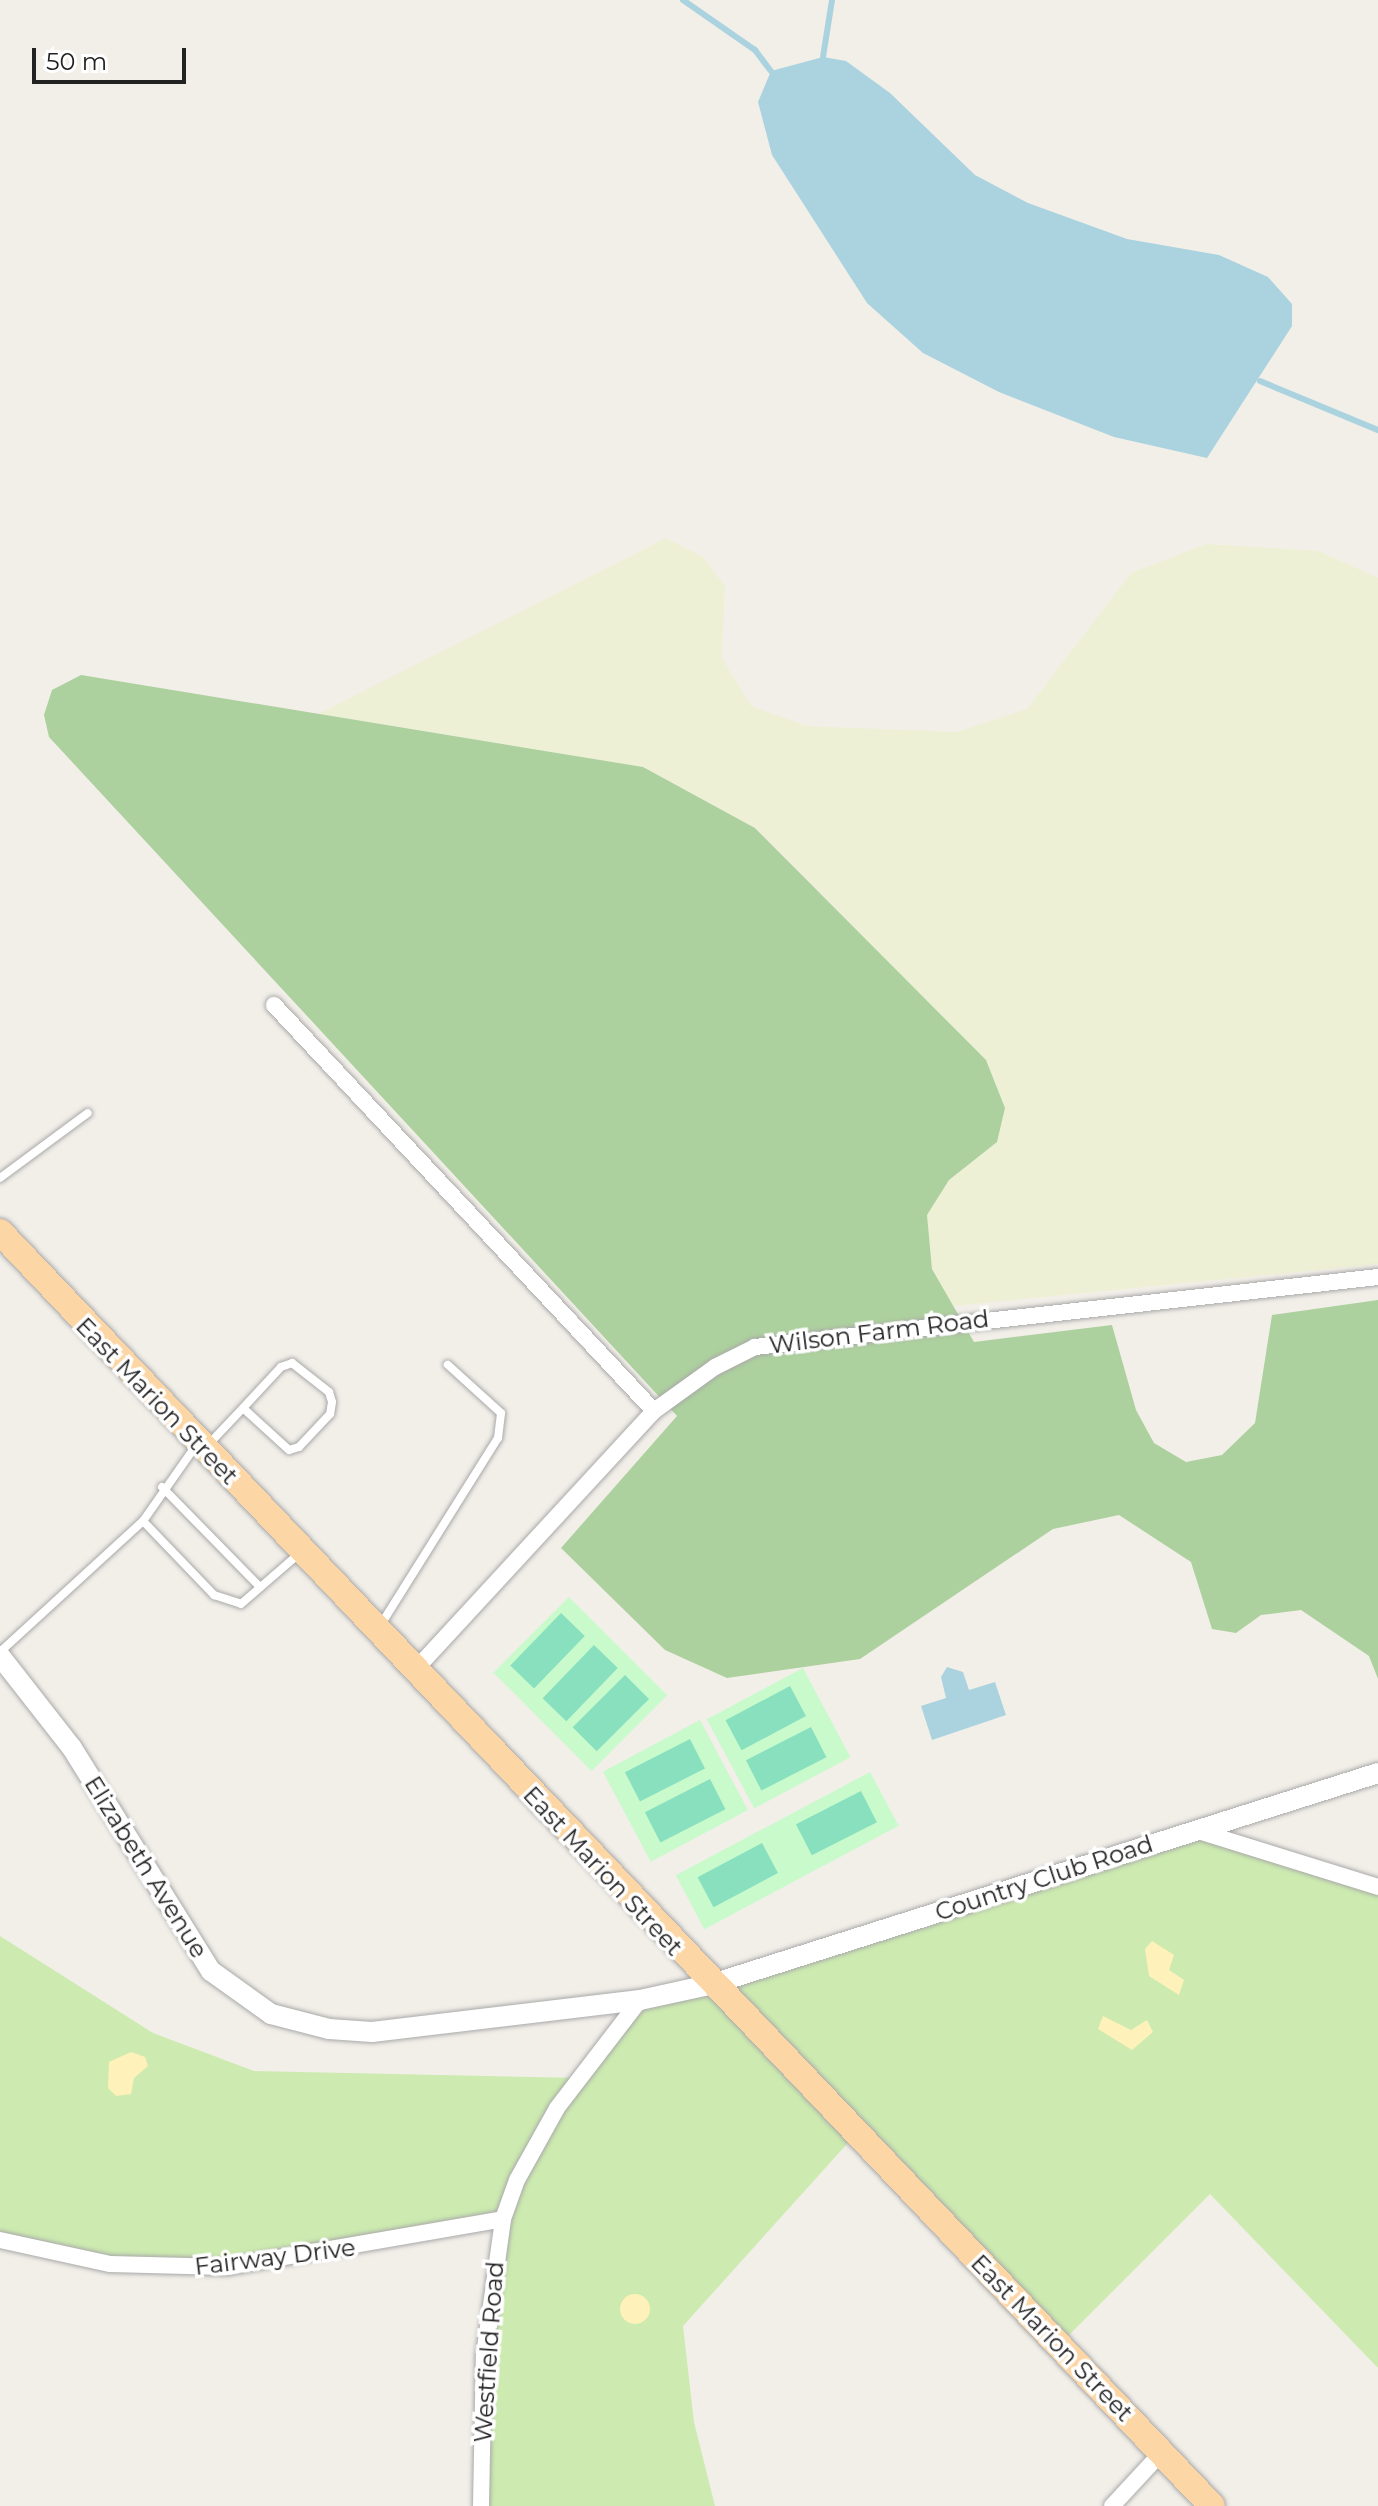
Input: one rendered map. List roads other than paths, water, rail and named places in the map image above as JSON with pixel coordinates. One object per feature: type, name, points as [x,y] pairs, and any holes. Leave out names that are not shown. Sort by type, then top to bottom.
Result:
[{"type":"main road","name":"East Marion Street","points":[[0,1232],[709,1985],[1212,2506]]},
{"type":"street","points":[[274,1005],[654,1411]]},
{"type":"street","name":"Wilson Farm Road","points":[[415,1670],[654,1411],[715,1367],[784,1340],[1378,1277]]},
{"type":"street","name":"Elizabeth Avenue","points":[[0,1654],[72,1748],[193,1947],[233,1991],[271,2014],[372,2032],[640,2000],[709,1985]]},
{"type":"street","name":"Country Club Road","points":[[709,1985],[1378,1773]]},
{"type":"street","points":[[1195,1830],[1378,1887]]},
{"type":"street","name":"Westfield Road","points":[[481,2506],[484,2355],[503,2219],[517,2180],[557,2108],[640,2000]]},
{"type":"street","name":"Fairway Drive","points":[[0,2240],[110,2264],[226,2267],[503,2219]]},
{"type":"street","points":[[1112,2506],[1162,2452]]},
{"type":"lane","points":[[0,1178],[88,1113]]},
{"type":"lane","points":[[0,1654],[143,1521],[162,1487],[201,1446],[292,1363],[329,1392],[332,1402],[330,1414],[299,1447],[289,1450],[243,1408]]},
{"type":"lane","points":[[377,1631],[498,1438],[501,1413],[448,1365]]},
{"type":"lane","points":[[162,1487],[260,1587]]},
{"type":"lane","points":[[143,1521],[224,1602],[241,1604],[302,1552]]},
{"type":"water","points":[[823,57],[846,61],[890,93],[975,175],[1028,203],[1127,239],[1219,255],[1268,277],[1292,304],[1292,326],[1207,458],[1114,437],[999,392],[923,353],[867,303],[772,155],[758,102],[771,71]]},
{"type":"water","points":[[947,1667],[963,1672],[969,1690],[995,1682],[1006,1715],[932,1740],[921,1706],[946,1698],[941,1677]]},
{"type":"waterway","points":[[683,0],[755,50],[771,71]]},
{"type":"waterway","points":[[823,57],[832,0]]},
{"type":"waterway","points":[[1260,381],[1378,430]]}]
